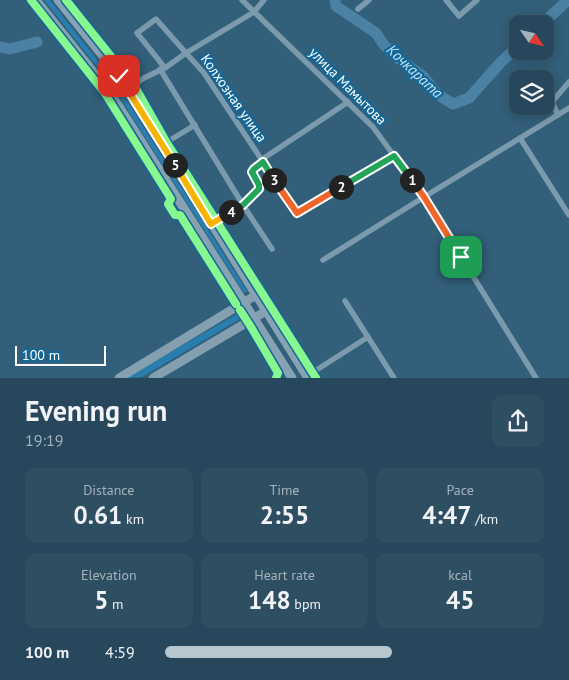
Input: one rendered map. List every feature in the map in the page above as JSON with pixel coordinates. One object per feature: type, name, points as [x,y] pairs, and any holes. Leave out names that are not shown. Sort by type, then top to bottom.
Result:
[{"type":"main road","points":[[36,0],[111,94],[292,378]]},
{"type":"main road","points":[[58,0],[128,88],[307,377]]},
{"type":"street","name":"улица Мамытова","points":[[242,0],[373,127],[424,197],[536,378]]},
{"type":"street","points":[[128,88],[254,12],[264,0]]},
{"type":"street","points":[[358,9],[370,0]]},
{"type":"street","points":[[446,0],[459,16],[477,0]]},
{"type":"street","name":"Колхозная улица","points":[[162,69],[137,33],[156,19],[204,73],[297,213],[394,156]]},
{"type":"street","points":[[162,69],[243,205],[272,249]]},
{"type":"street","points":[[558,115],[552,102],[569,82]]},
{"type":"street","points":[[211,224],[243,205],[259,189],[259,185],[252,172],[262,161],[348,102]]},
{"type":"street","points":[[324,260],[569,108]]},
{"type":"street","points":[[162,145],[195,125]]},
{"type":"street","points":[[520,138],[569,215]]},
{"type":"street","points":[[119,378],[256,296]]},
{"type":"street","points":[[345,301],[394,378]]},
{"type":"street","points":[[154,378],[266,311]]},
{"type":"street","points":[[307,377],[368,337]]},
{"type":"shaded area","points":[[44,0],[50,0],[117,85],[247,291],[244,293],[113,87]]},
{"type":"shaded area","points":[[237,314],[240,319],[142,377],[126,378]]},
{"type":"waterway","name":"Кочкарата","points":[[335,0],[336,6],[376,33],[384,45],[400,60],[424,77],[437,94],[453,104],[469,98],[509,54]]},
{"type":"waterway","name":"Кочкарата","points":[[552,15],[568,0]]},
{"type":"waterway","name":"Кочкарата","points":[[0,47],[10,49],[37,42]]},
{"type":"cycle path","points":[[31,0],[104,92],[171,199],[168,204],[175,215],[180,215],[236,304]]},
{"type":"cycle path","points":[[66,0],[134,85],[167,143],[316,378]]},
{"type":"cycle path","points":[[240,310],[278,373],[276,378]]},
{"type":"route","points":[[119,76],[211,224],[243,205],[256,193],[259,185],[252,172],[263,162],[297,213],[394,156],[424,197],[461,257]]}]
